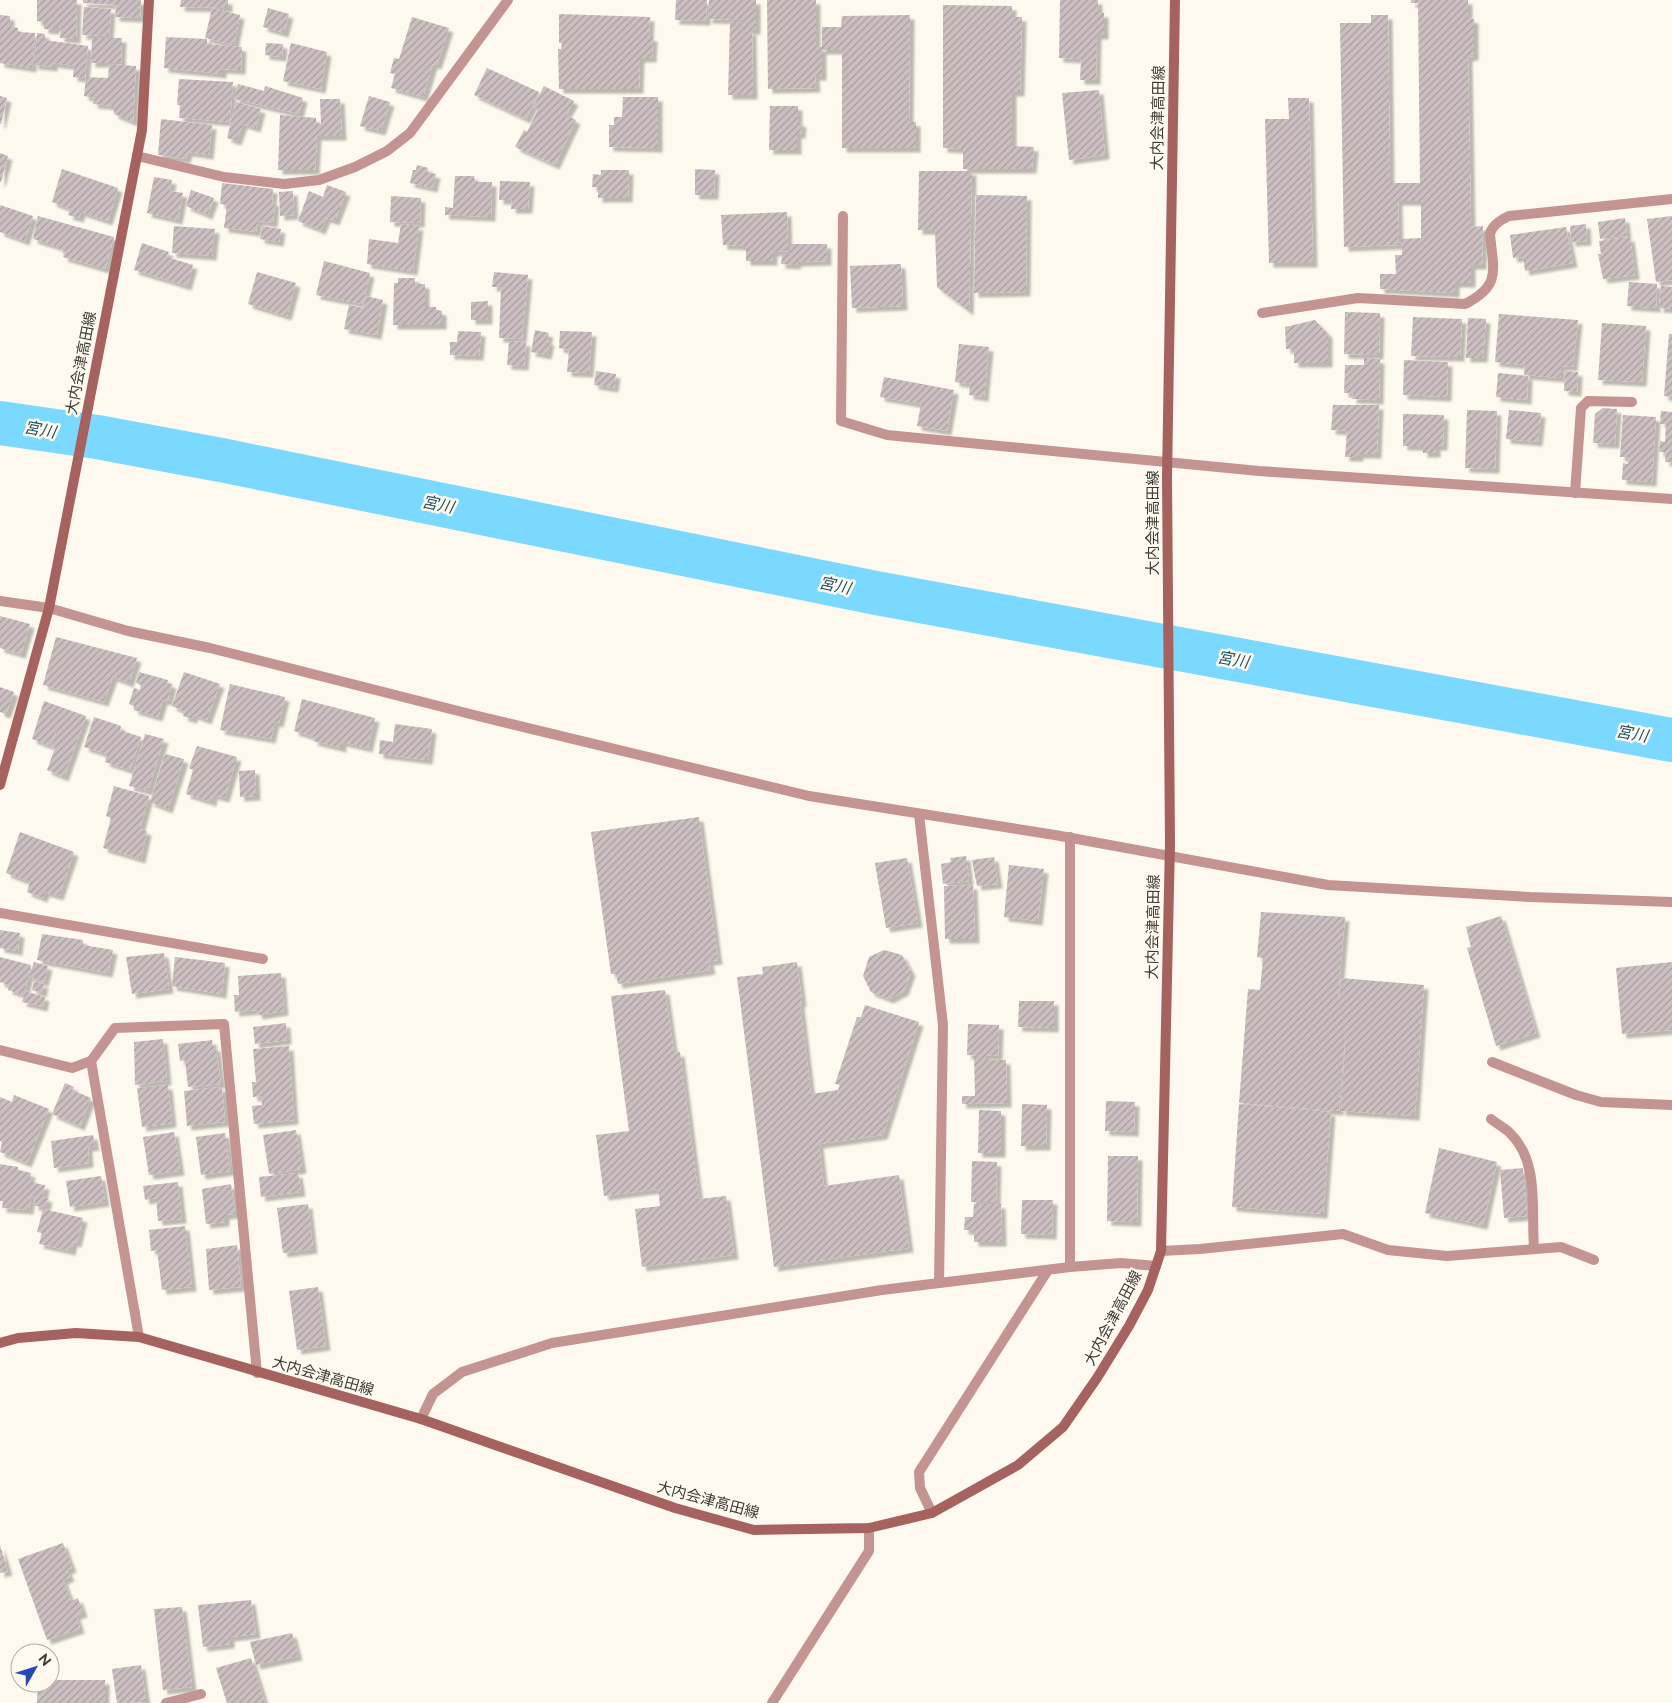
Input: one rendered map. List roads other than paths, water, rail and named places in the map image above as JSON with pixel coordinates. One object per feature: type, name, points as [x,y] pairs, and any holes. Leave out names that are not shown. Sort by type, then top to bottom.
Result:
[{"type":"main road","name":"大内会津高田線","points":[[0,786],[49,608],[142,130],[149,0]]},
{"type":"main road","name":"大内会津高田線","points":[[0,1343],[18,1338],[76,1333],[138,1337],[421,1419],[675,1508],[754,1530],[870,1528],[932,1513],[1018,1465],[1063,1428],[1098,1378],[1129,1326],[1148,1290],[1160,1251],[1170,856],[1167,478],[1175,0]]},
{"type":"street","points":[[137,156],[224,177],[284,184],[319,180],[355,167],[386,151],[410,133],[508,0]]},
{"type":"street","points":[[1262,313],[1358,298],[1465,304],[1481,296],[1489,287],[1493,275],[1491,228],[1501,219],[1509,216],[1672,199]]},
{"type":"street","points":[[842,216],[842,422],[886,436],[1259,471],[1672,499]]},
{"type":"street","points":[[1575,493],[1581,408],[1588,401],[1632,402]]},
{"type":"street","points":[[0,601],[49,608],[128,631],[210,648],[478,716],[809,796],[1070,838],[1328,885],[1530,897],[1672,902]]},
{"type":"street","points":[[919,814],[943,1025],[939,1283]]},
{"type":"street","points":[[1070,838],[1070,1267]]},
{"type":"street","points":[[0,913],[263,959]]},
{"type":"street","points":[[0,1050],[72,1068],[91,1061],[115,1028],[224,1024],[257,1373]]},
{"type":"street","points":[[91,1061],[138,1337]]},
{"type":"street","points":[[1492,1062],[1576,1095],[1601,1102],[1672,1105]]},
{"type":"street","points":[[1491,1119],[1510,1133],[1527,1159],[1531,1178],[1534,1248]]},
{"type":"street","points":[[1160,1251],[1200,1249],[1343,1234],[1388,1250],[1447,1256],[1561,1247],[1594,1260]]},
{"type":"street","points":[[421,1419],[433,1394],[462,1372],[552,1343],[939,1283],[1070,1267],[1120,1263],[1156,1266]]},
{"type":"street","points":[[932,1513],[920,1488],[920,1472],[1048,1270]]},
{"type":"street","points":[[772,1703],[869,1551],[870,1528]]},
{"type":"street","points":[[166,1703],[201,1694]]},
{"type":"waterway","name":"宮川","points":[[0,423],[97,437],[221,460],[876,593],[1672,740]]}]
